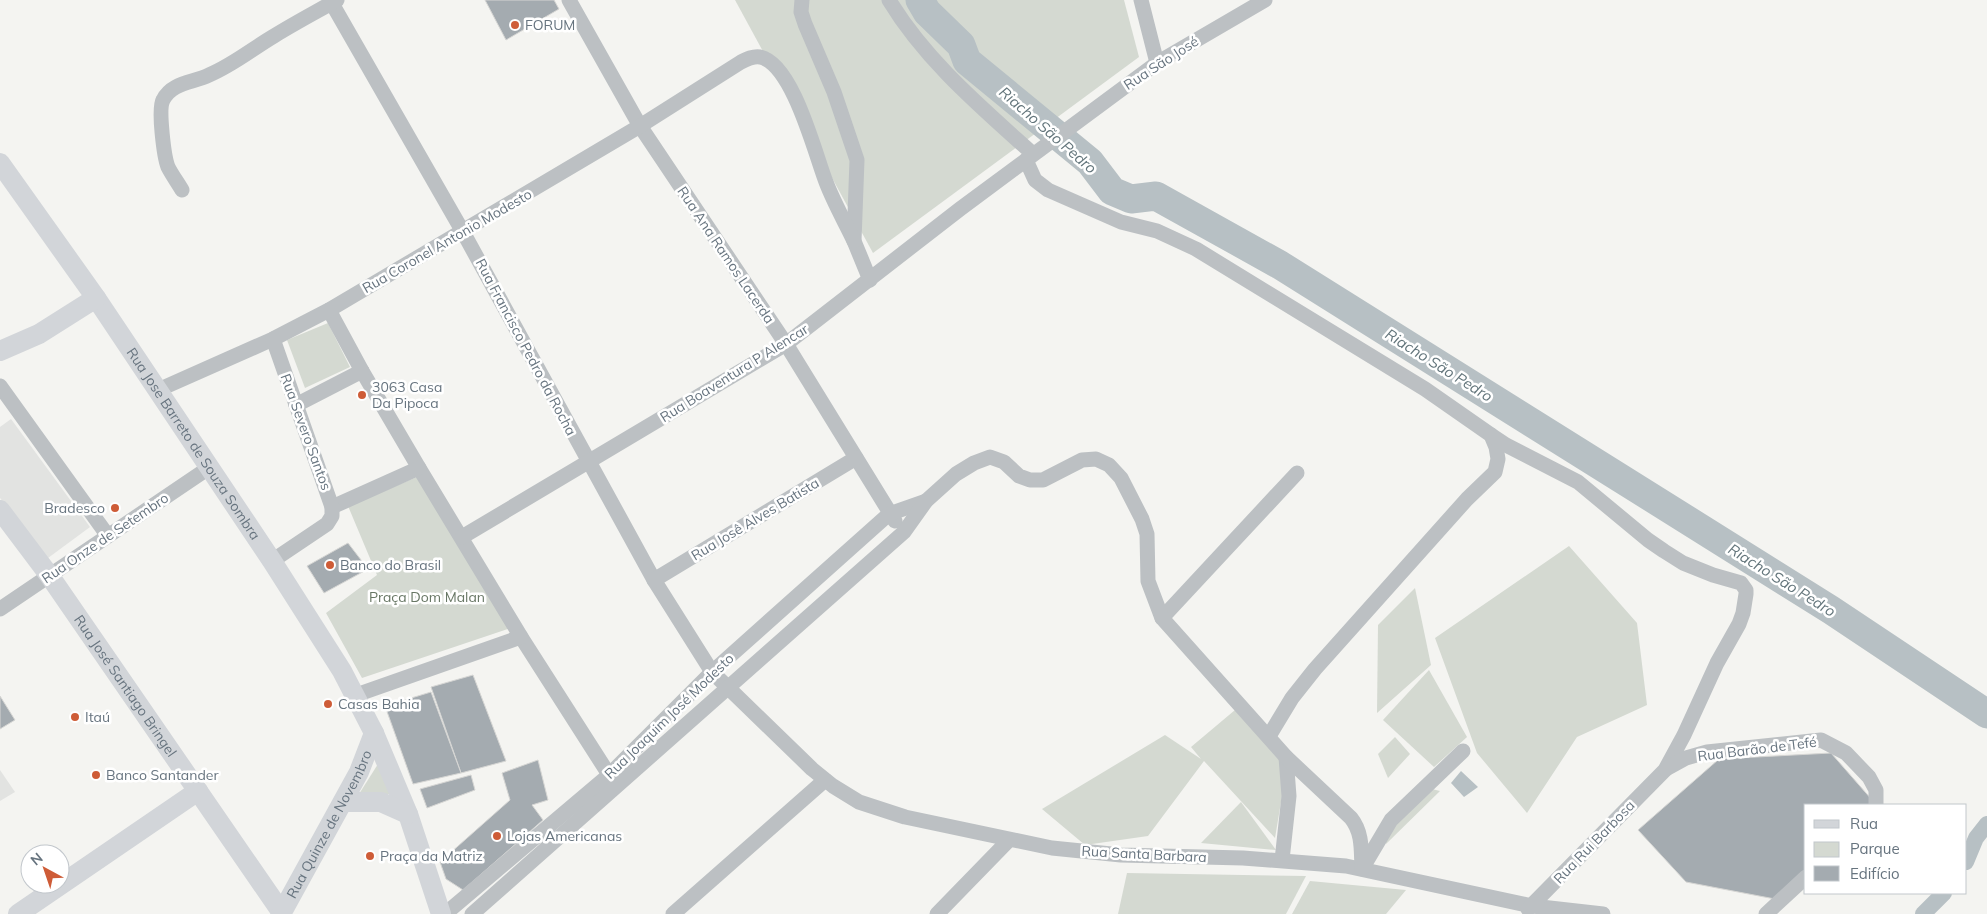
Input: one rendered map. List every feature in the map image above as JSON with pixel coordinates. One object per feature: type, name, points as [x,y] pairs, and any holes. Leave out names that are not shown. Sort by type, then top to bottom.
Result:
[{"type":"main road","name":"Rua Jose Barreto de Souza Sombra","points":[[0,163],[96,298],[210,467],[272,561],[356,695],[374,732],[408,814],[441,914]]},
{"type":"main road","points":[[0,351],[39,334],[96,298]]},
{"type":"main road","name":"Rua José Santiago Bringel","points":[[0,510],[49,575],[281,913]]},
{"type":"main road","name":"Rua Quinze de Novembro","points":[[281,913],[360,772],[374,732]]},
{"type":"main road","points":[[18,914],[198,791]]},
{"type":"main road","points":[[343,802],[381,802],[408,814]]},
{"type":"street","name":"Rua Ana Ramos Lacerda","points":[[569,0],[640,126],[786,344],[889,514],[904,532]]},
{"type":"street","points":[[802,0],[801,12],[805,24],[834,92],[857,160],[854,241],[870,280]]},
{"type":"street","points":[[889,0],[906,27],[937,63],[968,94],[1035,153],[1035,180],[1048,190],[1121,222],[1158,231],[1196,249],[1425,389],[1506,445],[1578,482],[1664,551],[1683,562],[1713,575],[1741,583],[1746,590],[1746,600],[1739,624],[1717,663],[1684,735],[1665,770]]},
{"type":"street","points":[[1141,0],[1157,63]]},
{"type":"street","name":"Rua São José","points":[[1063,132],[1157,63],[1265,0]]},
{"type":"street","points":[[182,190],[168,166],[162,125],[161,109],[168,92],[177,86],[205,77],[238,61],[276,34],[333,1]]},
{"type":"street","name":"Rua Francisco Pedro da Rocha","points":[[333,1],[464,232],[654,580],[712,672],[728,688]]},
{"type":"street","name":"Rua Coronel Antonio Modesto","points":[[158,390],[272,340],[328,310],[464,232],[751,57],[766,60],[774,66],[794,96],[804,116],[826,183],[854,241]]},
{"type":"street","name":"Rua Boaventura P Alencar","points":[[462,537],[786,344],[1063,132]]},
{"type":"street","points":[[328,310],[419,468],[522,638],[613,782]]},
{"type":"street","name":"Rua Severo Santos","points":[[272,340],[332,507],[331,520],[327,524],[272,561]]},
{"type":"street","points":[[296,405],[362,371]]},
{"type":"street","points":[[0,386],[108,536]]},
{"type":"street","points":[[1269,736],[1292,698],[1315,669],[1467,499],[1494,472],[1498,459],[1491,435]]},
{"type":"street","points":[[889,514],[926,500],[956,474],[974,463],[990,457],[1004,462],[1019,476],[1030,480],[1043,480],[1082,460],[1096,459],[1109,465],[1121,478],[1147,534],[1148,581],[1162,618],[1286,757],[1343,809],[1358,826],[1362,869]]},
{"type":"street","name":"Rua Josê Alves Batista","points":[[654,580],[856,458]]},
{"type":"street","name":"Rua Onze de Setembro","points":[[0,609],[210,467]]},
{"type":"street","points":[[332,507],[419,468]]},
{"type":"street","points":[[1162,618],[1297,473]]},
{"type":"street","name":"Rua Joaquim José Modesto","points":[[445,914],[613,782],[728,688],[904,532],[926,500]]},
{"type":"street","name":"Rua Joaquim José Modesto","points":[[472,914],[613,782],[712,672],[889,514]]},
{"type":"street","points":[[833,565],[848,582]]},
{"type":"street","points":[[356,695],[522,638]]},
{"type":"street","name":"Rua Santa Barbara","points":[[728,688],[825,780],[860,802],[905,817],[1052,848],[1121,855],[1282,860],[1362,869],[1528,910],[1603,914]]},
{"type":"street","name":"Rua Barão de Tefé","points":[[1665,770],[1686,758],[1707,752],[1821,740],[1846,753],[1869,777],[1876,790],[1876,804]]},
{"type":"street","points":[[1362,869],[1391,820],[1463,751]]},
{"type":"street","points":[[1282,860],[1289,796],[1286,757]]},
{"type":"street","name":"Rua Rui Barbosa","points":[[1528,910],[1665,770]]},
{"type":"street","points":[[673,914],[825,780]]},
{"type":"street","points":[[937,914],[1009,840]]},
{"type":"street","points":[[1766,914],[1804,879]]},
{"type":"shaded area","points":[[11,419],[90,527],[48,558],[0,498],[0,427]]},
{"type":"shaded area","points":[[0,770],[15,792],[0,801]]},
{"type":"shaded area","points":[[1461,771],[1478,787],[1464,797],[1451,783]]},
{"type":"green space","points":[[735,0],[1124,0],[1139,57],[873,253]]},
{"type":"green space","points":[[328,323],[350,367],[305,388],[287,340]]},
{"type":"green space","name":"Praça Dom Malan","points":[[417,477],[511,628],[362,678],[326,613],[377,575],[348,506]]},
{"type":"green space","points":[[1569,546],[1637,623],[1647,705],[1577,737],[1527,813],[1477,753],[1435,638]]},
{"type":"green space","points":[[1415,588],[1431,665],[1377,713],[1378,625]]},
{"type":"green space","points":[[1429,670],[1467,737],[1434,767],[1383,720]]},
{"type":"green space","points":[[1235,710],[1280,760],[1283,790],[1275,838],[1204,761],[1148,836],[1085,845],[1042,809],[1165,735],[1201,759],[1191,747]]},
{"type":"green space","points":[[1395,737],[1410,754],[1388,778],[1378,754]]},
{"type":"green space","points":[[378,764],[391,794],[359,794]]},
{"type":"green space","points":[[1432,789],[1440,791],[1386,844],[1385,835]]},
{"type":"green space","points":[[1241,802],[1276,850],[1201,843]]},
{"type":"green space","points":[[1127,873],[1306,876],[1286,914],[1118,914]]},
{"type":"green space","points":[[1310,881],[1406,890],[1386,914],[1292,914]]},
{"type":"building","name":"FORUM","points":[[485,0],[554,0],[559,9],[506,40]]},
{"type":"building","points":[[348,543],[368,569],[324,593],[307,566]]},
{"type":"building","points":[[473,675],[506,761],[461,773],[431,687]]},
{"type":"building","points":[[431,692],[461,773],[413,784],[385,706]]},
{"type":"building","points":[[0,696],[15,720],[0,729]]},
{"type":"building","points":[[1831,753],[1873,801],[1870,804],[1804,804],[1804,870],[1775,899],[1686,882],[1638,830],[1719,759]]},
{"type":"building","name":"Lojas Americanas","points":[[538,760],[548,800],[532,805],[543,820],[463,890],[446,879],[440,862],[510,800],[502,773]]},
{"type":"building","points":[[471,775],[475,790],[427,808],[420,789]]},
{"type":"waterway","name":"Riacho São Pedro","points":[[920,0],[927,12],[961,45],[967,61],[1090,162],[1112,191],[1131,199],[1156,196],[1280,265],[1831,610],[1987,714]]},
{"type":"waterway","points":[[1967,860],[1976,838],[1987,824]]},
{"type":"waterway","points":[[1923,914],[1943,894]]},
{"type":"place","name":"FORUM","points":[[515,25]]},
{"type":"place","name":"3063 Casa Da Pipoca","points":[[362,395]]},
{"type":"place","name":"Bradesco","points":[[115,508]]},
{"type":"place","name":"Banco do Brasil","points":[[330,565]]},
{"type":"place","name":"Casas Bahia","points":[[328,704]]},
{"type":"place","name":"Itaú","points":[[75,717]]},
{"type":"place","name":"Banco Santander","points":[[96,775]]},
{"type":"place","name":"Lojas Americanas","points":[[497,836]]},
{"type":"place","name":"Praça da Matriz","points":[[370,856]]}]
